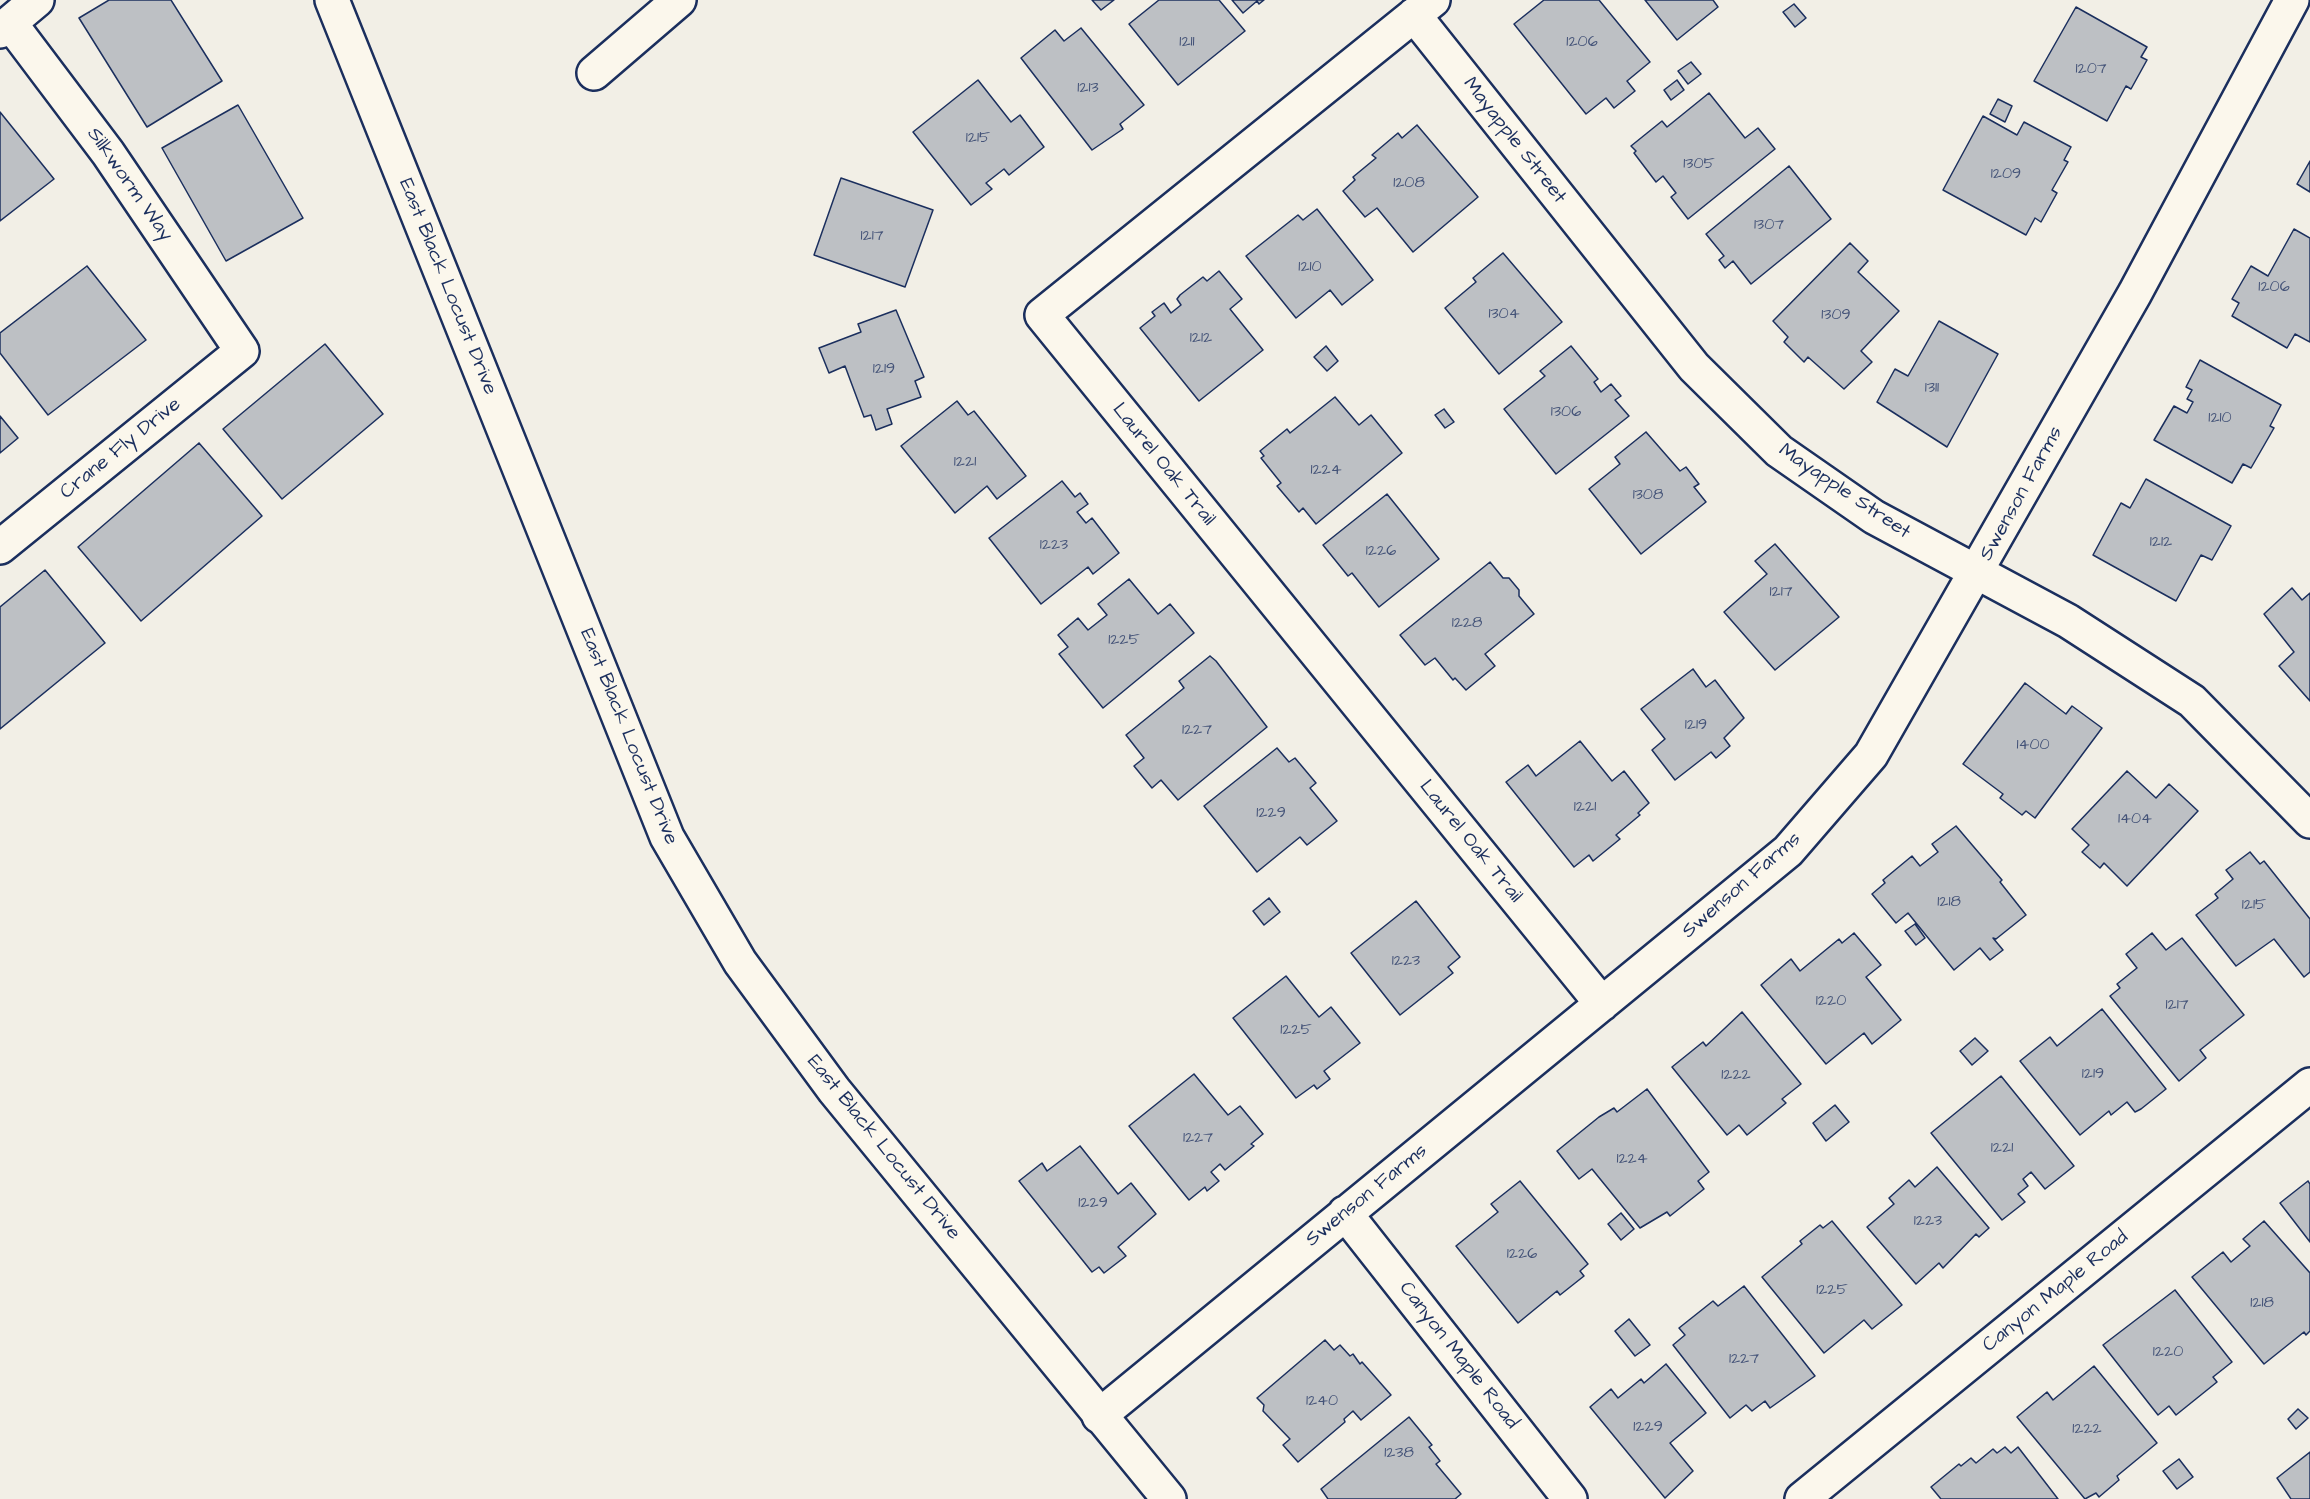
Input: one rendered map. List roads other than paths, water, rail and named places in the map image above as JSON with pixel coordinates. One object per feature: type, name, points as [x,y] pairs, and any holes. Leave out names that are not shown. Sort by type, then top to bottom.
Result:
[{"type":"street","points":[[5,27],[37,0]]},
{"type":"street","name":"East Black Locust Drive","points":[[332,0],[667,837],[740,962],[828,1081],[1169,1499]]},
{"type":"street","points":[[594,73],[678,0]]},
{"type":"street","name":"Swenson Farms","points":[[1099,1416],[1788,851],[1871,756],[2135,293],[2292,0]]},
{"type":"street","name":"Mayapple Street","points":[[1424,8],[1694,367],[1779,451],[1874,517],[2068,621],[2192,701],[2310,821]]},
{"type":"street","name":"Laurel Oak Trail","points":[[1424,8],[1042,315],[1602,1004]]},
{"type":"street","name":"Silkworm Way","points":[[5,27],[108,153],[242,351]]},
{"type":"street","name":"Crane Fly Drive","points":[[0,547],[242,351]]},
{"type":"street","name":"Canyon Maple Road","points":[[1802,1499],[2310,1085]]},
{"type":"street","name":"Canyon Maple Road","points":[[1345,1214],[1570,1499]]}]
